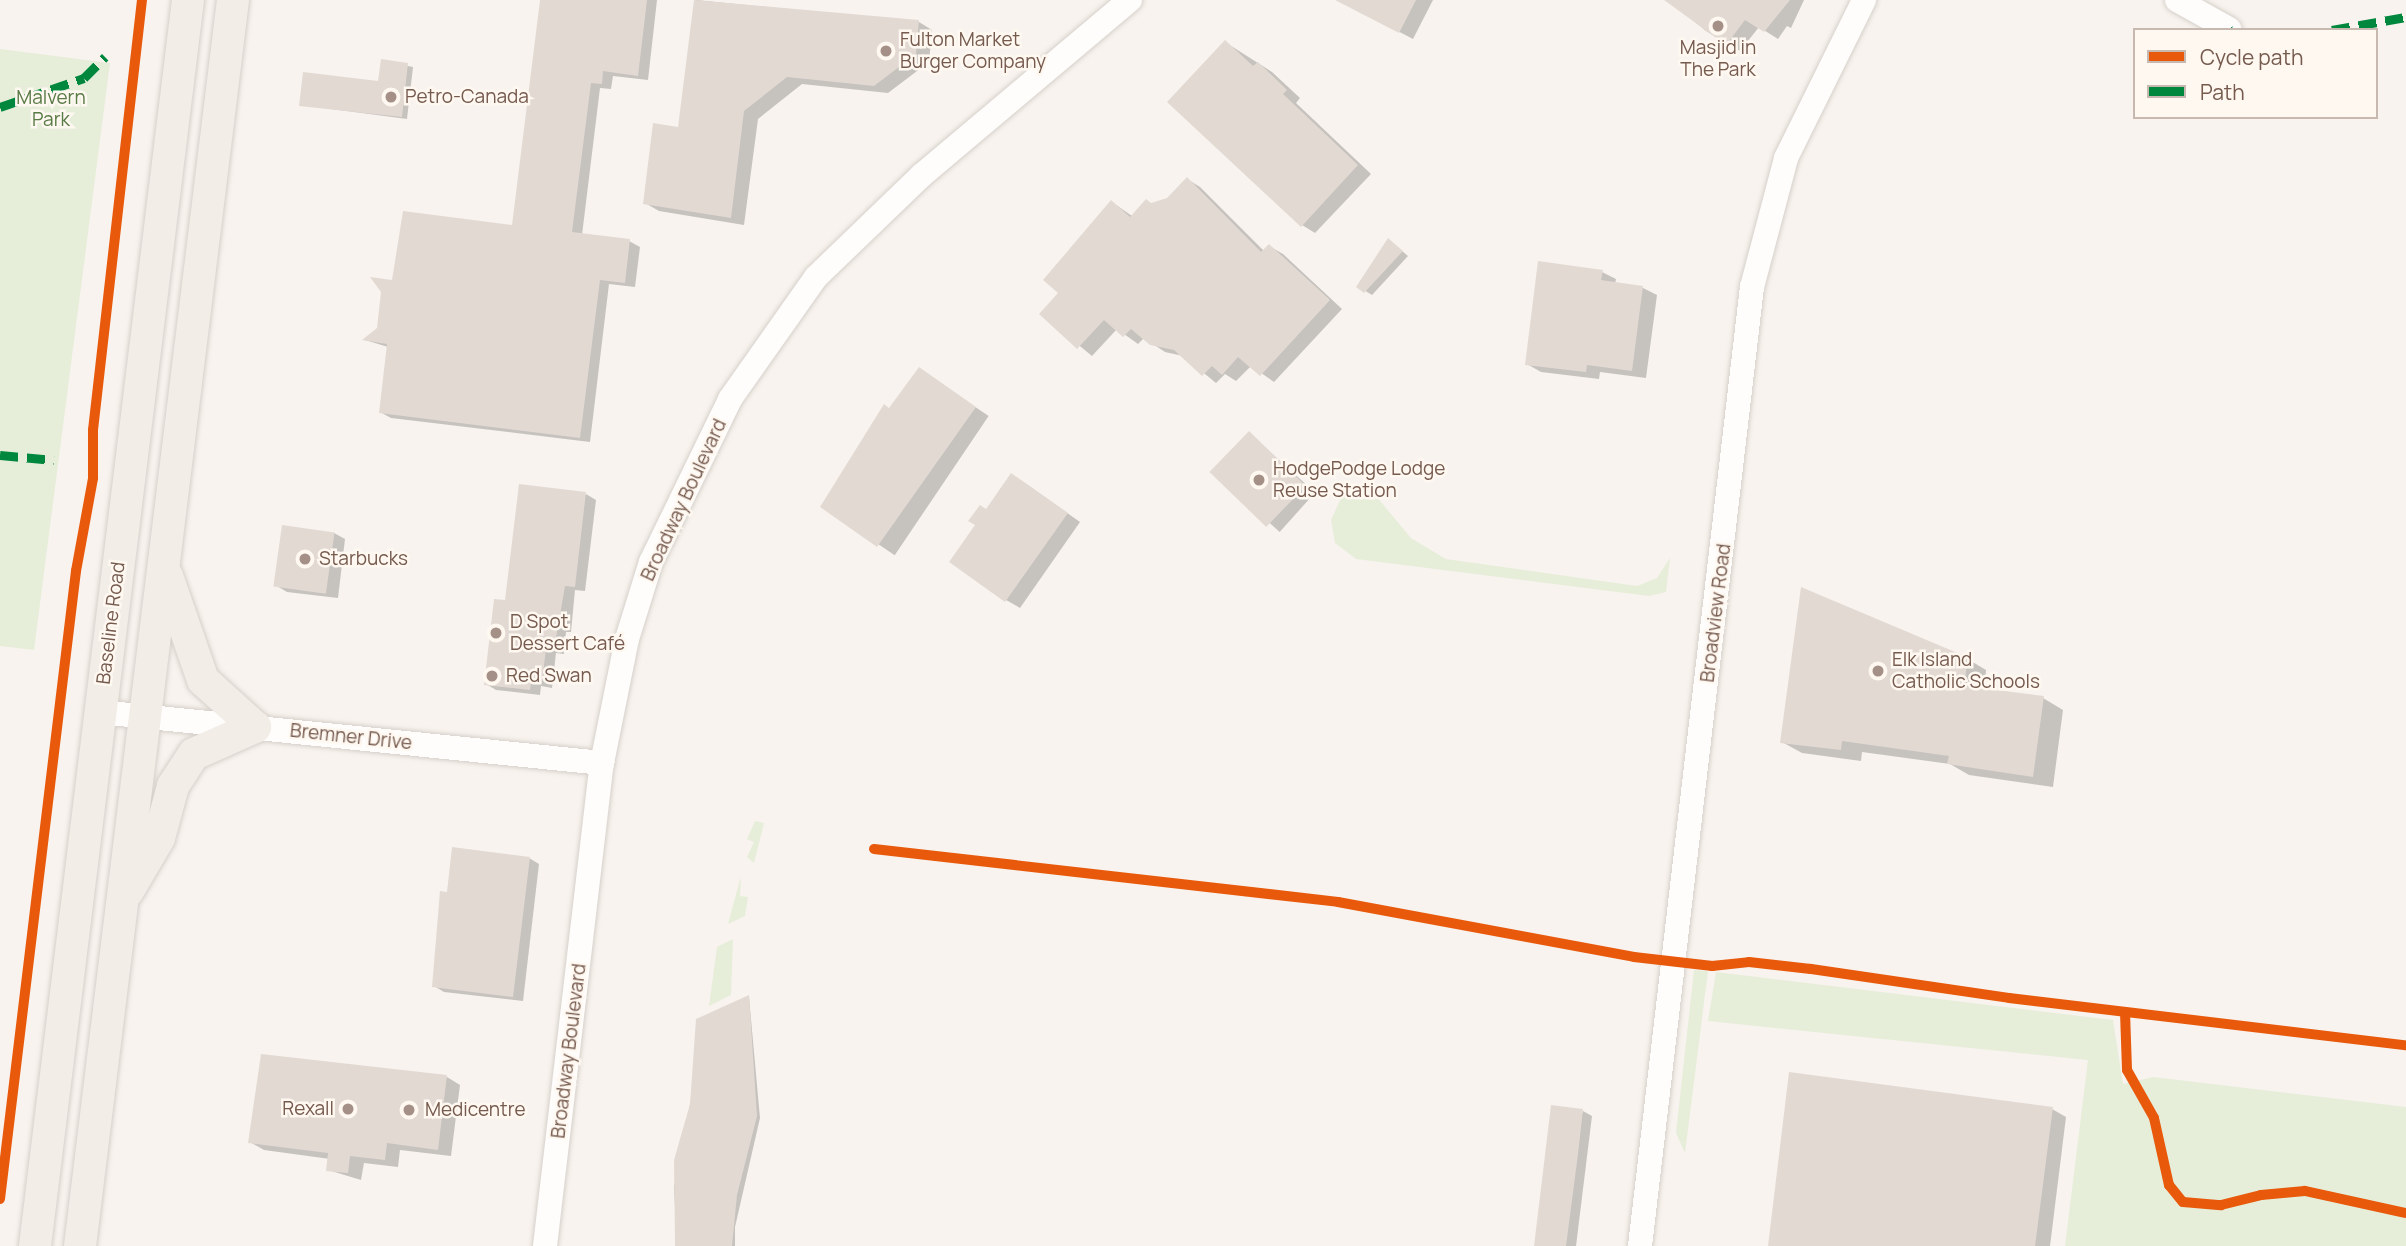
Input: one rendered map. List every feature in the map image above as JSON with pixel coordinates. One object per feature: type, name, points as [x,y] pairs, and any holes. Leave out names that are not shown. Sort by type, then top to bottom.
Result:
[{"type":"main road","name":"Baseline Road","points":[[35,1246],[188,0]]},
{"type":"main road","points":[[80,1246],[233,0]]},
{"type":"main road","points":[[122,901],[159,838],[173,786],[194,754],[255,727],[203,680],[163,567]]},
{"type":"street","name":"Broadway Boulevard","points":[[545,1246],[601,763],[627,639],[651,562],[730,399],[772,334],[816,277],[902,192],[1130,0]]},
{"type":"street","name":"Broadview Road","points":[[1640,1246],[1752,287],[1786,158],[1864,0]]},
{"type":"street","points":[[2177,0],[2227,28]]},
{"type":"street","name":"Bremner Drive","points":[[100,712],[601,763]]},
{"type":"green space","name":"Malvern Park","points":[[0,49],[110,63],[34,650],[0,646]]},
{"type":"green space","points":[[1357,491],[1376,496],[1411,538],[1446,559],[1637,586],[1657,578],[1670,558],[1666,592],[1649,596],[1356,559],[1335,543],[1331,520],[1341,498]]},
{"type":"green space","points":[[755,821],[764,823],[754,863],[747,857],[754,842],[747,839]]},
{"type":"green space","points":[[741,876],[740,896],[748,897],[745,916],[728,924]]},
{"type":"green space","points":[[733,939],[731,995],[709,1006],[717,947]]},
{"type":"green space","points":[[1694,970],[1708,971],[1685,1153],[1676,1133]]},
{"type":"green space","points":[[1716,972],[2113,1020],[2123,1084],[2153,1077],[2406,1107],[2406,1246],[2065,1246],[2088,1060],[1708,1021]]},
{"type":"building","points":[[540,0],[647,0],[638,76],[603,71],[602,84],[591,83],[572,232],[630,239],[625,283],[600,280],[580,438],[379,413],[387,344],[362,340],[377,328],[381,292],[370,277],[392,280],[403,211],[512,225]]},
{"type":"building","points":[[694,0],[919,20],[916,54],[874,86],[787,77],[744,111],[731,218],[643,204],[653,123],[678,127]]},
{"type":"building","points":[[1335,0],[1416,0],[1399,33]]},
{"type":"building","name":"Masjid in The Park","points":[[1664,0],[1790,0],[1764,32],[1745,20],[1726,45]]},
{"type":"building","points":[[1225,40],[1253,66],[1258,62],[1287,90],[1283,94],[1358,165],[1301,227],[1167,102]]},
{"type":"building","points":[[381,59],[408,63],[402,117],[299,106],[303,72],[378,81]]},
{"type":"building","points":[[1187,177],[1261,252],[1269,244],[1330,300],[1260,376],[1238,357],[1222,375],[1212,366],[1202,376],[1174,350],[1150,345],[1131,329],[1123,337],[1104,320],[1077,349],[1039,314],[1058,293],[1043,280],[1111,200],[1130,217],[1146,199],[1151,203],[1167,198]]},
{"type":"building","points":[[1388,238],[1403,251],[1364,293],[1356,287]]},
{"type":"building","points":[[1538,261],[1603,270],[1601,280],[1643,286],[1632,371],[1587,365],[1586,372],[1525,365]]},
{"type":"building","points":[[919,367],[976,407],[877,547],[820,507],[884,404],[889,408]]},
{"type":"building","name":"HodgePodge Lodge Reuse Station","points":[[1249,431],[1306,486],[1266,527],[1209,472]]},
{"type":"building","points":[[1011,473],[1068,513],[1005,602],[949,562],[975,525],[968,521],[980,505],[986,509]]},
{"type":"building","points":[[519,484],[586,492],[575,587],[565,586],[554,649],[546,648],[542,683],[531,682],[530,690],[484,685],[494,599],[505,600]]},
{"type":"building","name":"Starbucks","points":[[282,525],[334,532],[326,594],[273,586]]},
{"type":"building","name":"Elk Island Catholic Schools","points":[[1801,587],[1967,657],[1965,686],[2044,696],[2033,777],[1947,764],[1949,756],[1842,741],[1841,750],[1780,743]]},
{"type":"building","points":[[452,847],[530,857],[513,997],[432,987],[440,891],[447,892]]},
{"type":"building","points":[[749,995],[757,1116],[737,1195],[732,1246],[675,1246],[674,1160],[690,1104],[696,1019]]},
{"type":"building","name":"Rexall","points":[[261,1054],[447,1075],[438,1150],[387,1143],[385,1160],[350,1156],[348,1173],[326,1171],[328,1153],[248,1143]]},
{"type":"building","points":[[1789,1072],[2053,1107],[2035,1246],[1768,1246]]},
{"type":"building","points":[[1551,1105],[1583,1109],[1578,1154],[1566,1246],[1534,1246]]},
{"type":"marked path","points":[[2343,28],[2406,17]]},
{"type":"marked path","points":[[0,107],[84,78],[105,57]]},
{"type":"marked path","points":[[0,455],[54,460]]},
{"type":"cycle path","points":[[0,1199],[76,571],[93,478],[93,430],[142,0]]},
{"type":"cycle path","points":[[874,849],[1338,902],[1634,957],[1712,966],[1749,962],[1811,969],[2009,998],[2406,1045]]},
{"type":"cycle path","points":[[2125,1012],[2127,1070],[2154,1118],[2169,1185],[2183,1202],[2221,1205],[2261,1195],[2305,1191],[2406,1213]]},
{"type":"place","name":"Masjid in The Park","points":[[1718,26]]},
{"type":"place","name":"Fulton Market Burger Company","points":[[886,51]]},
{"type":"place","name":"Petro-Canada","points":[[391,97]]},
{"type":"place","name":"HodgePodge Lodge Reuse Station","points":[[1259,480]]},
{"type":"place","name":"Starbucks","points":[[305,559]]},
{"type":"place","name":"D Spot Dessert Café","points":[[496,633]]},
{"type":"place","name":"Elk Island Catholic Schools","points":[[1878,671]]},
{"type":"place","name":"Red Swan","points":[[492,676]]},
{"type":"place","name":"Rexall","points":[[348,1109]]},
{"type":"place","name":"Medicentre","points":[[409,1110]]}]
